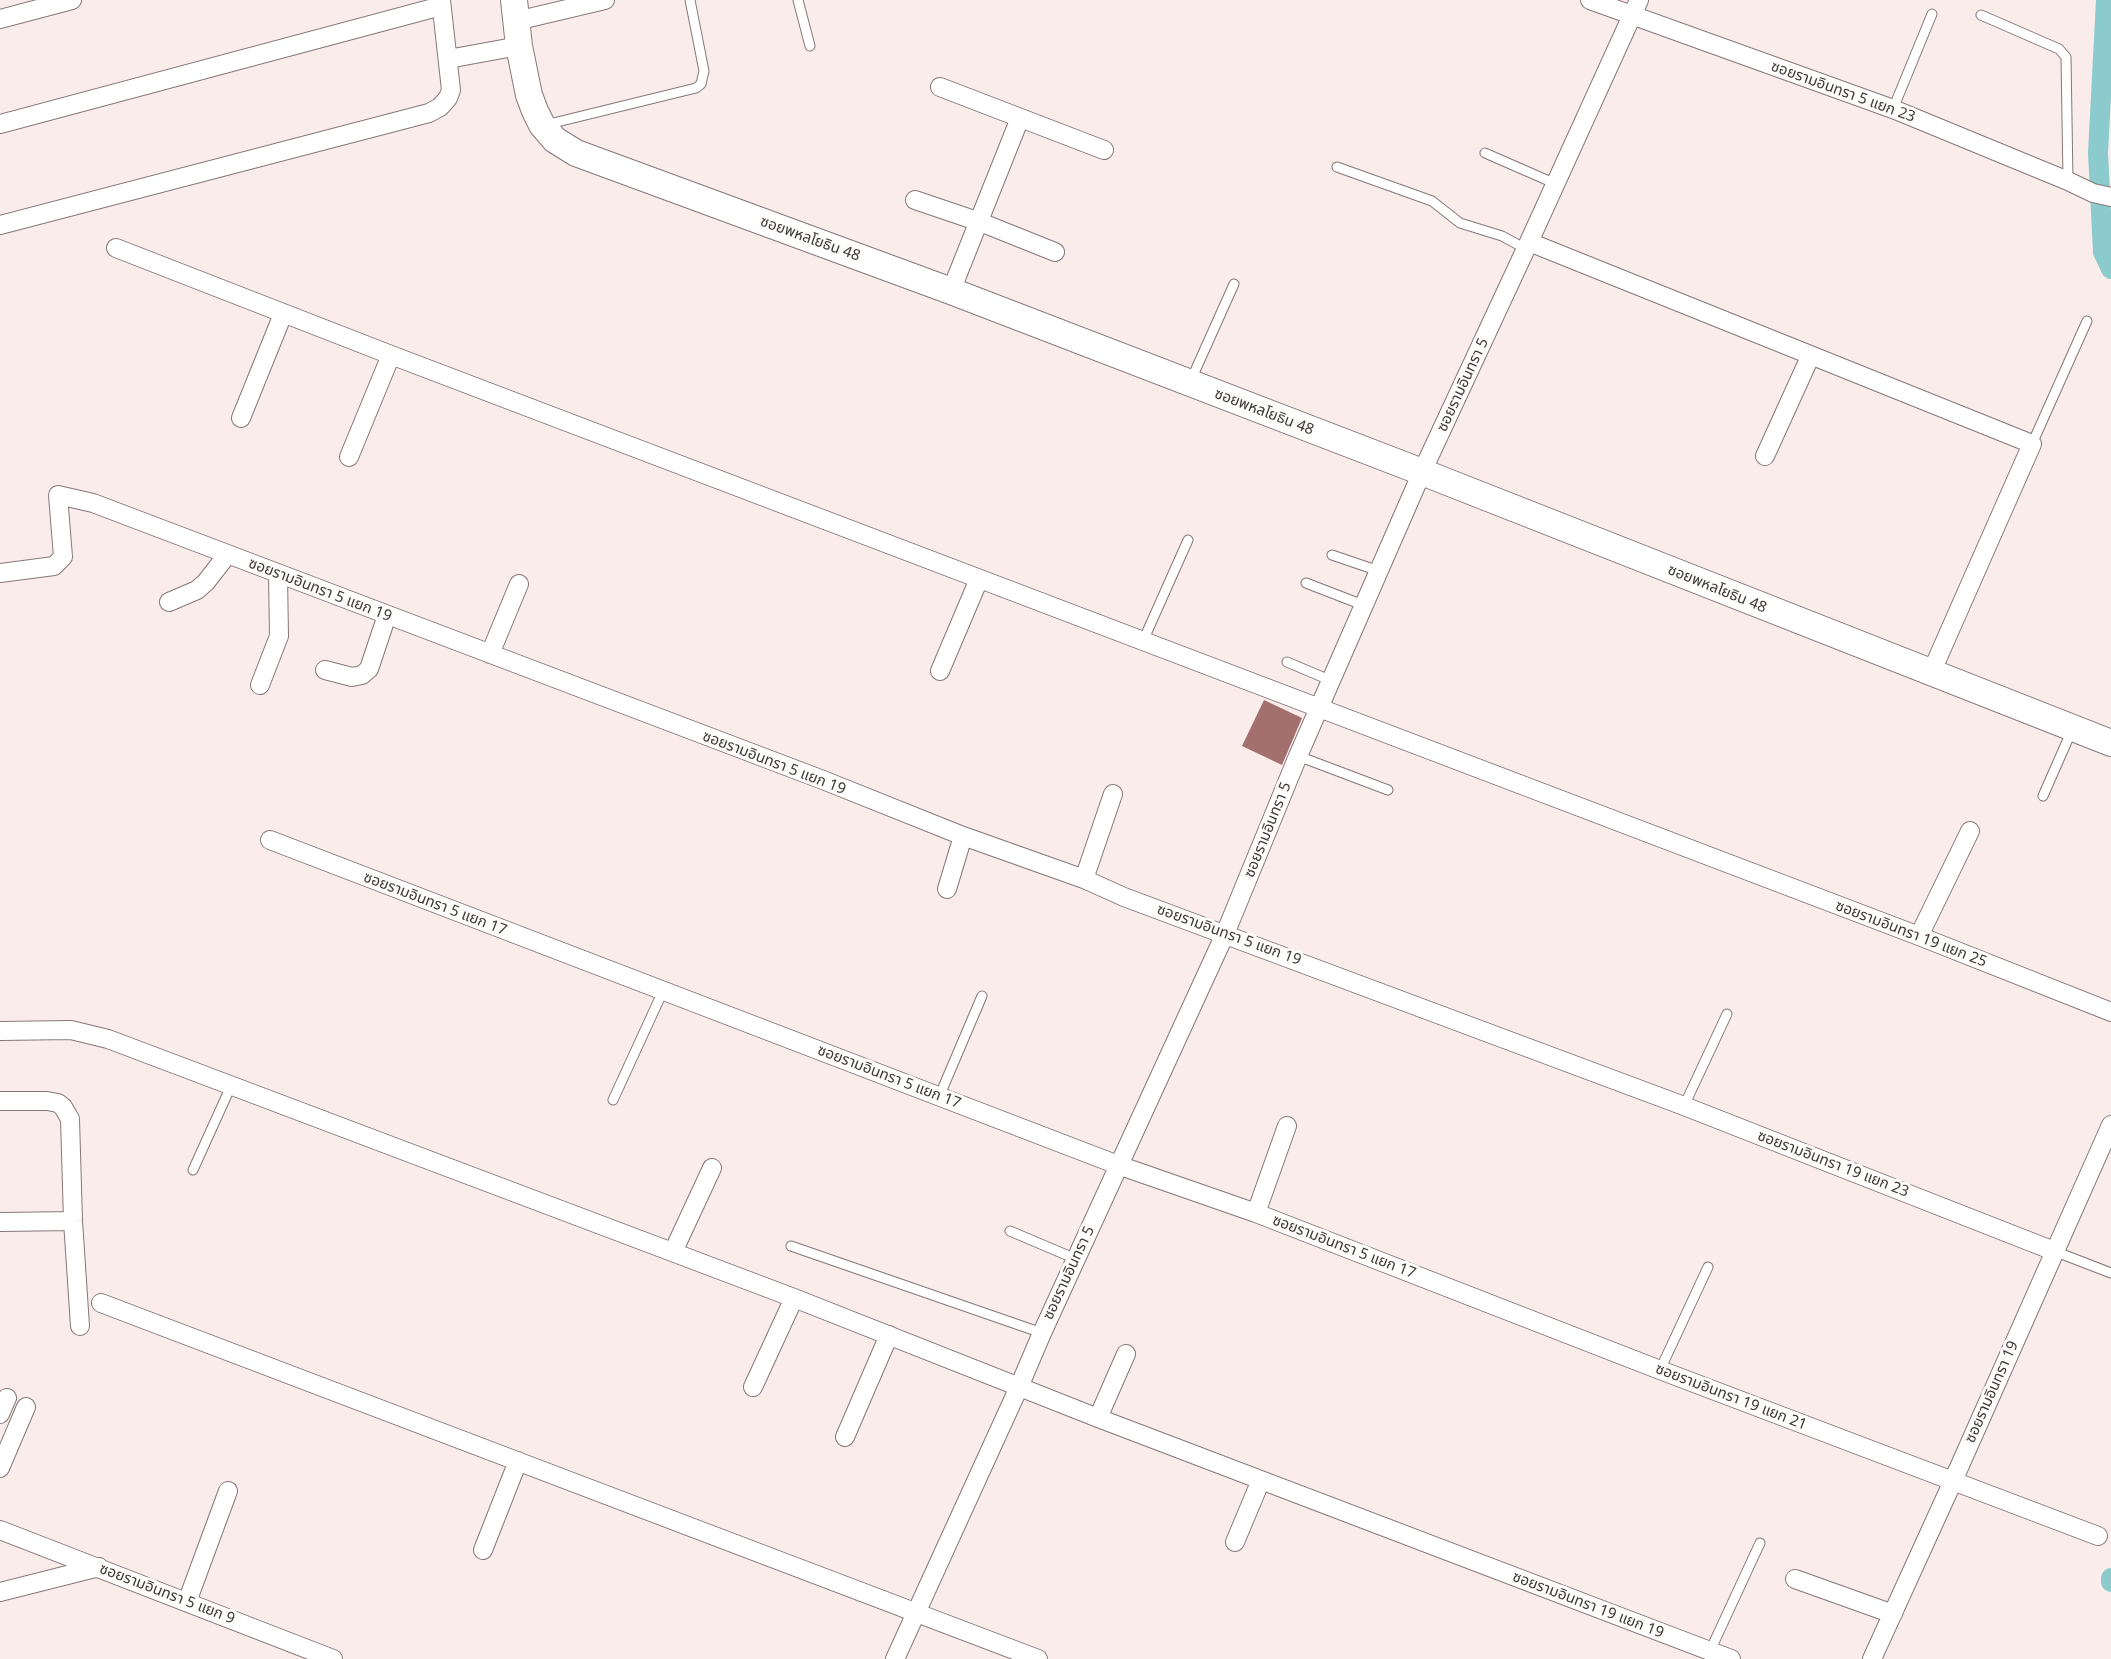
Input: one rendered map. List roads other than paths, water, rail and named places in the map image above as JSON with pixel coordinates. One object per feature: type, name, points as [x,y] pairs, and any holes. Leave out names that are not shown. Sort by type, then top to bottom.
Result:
[{"type":"street","points":[[0,19],[72,0]]},
{"type":"street","points":[[515,10],[605,0]]},
{"type":"street","name":"ซอยรามอินทรา 5 แยก 23","points":[[1590,0],[1636,8],[1893,109],[2093,193],[2111,197]]},
{"type":"street","points":[[0,124],[441,3],[451,90],[444,103],[429,113],[0,225]]},
{"type":"street","name":"ซอยรามอินทรา 5","points":[[895,1659],[1020,1387],[1042,1332],[1226,934],[1298,756],[1422,472],[1636,8]]},
{"type":"street","name":"ซอยพหลโยธิน 48","points":[[515,10],[519,46],[529,95],[542,125],[555,140],[576,153],[951,291],[1422,472],[2111,743]]},
{"type":"street","points":[[448,59],[519,46]]},
{"type":"street","points":[[940,87],[1104,150]]},
{"type":"street","points":[[951,291],[1020,118]]},
{"type":"street","points":[[915,200],[980,222],[1055,252]]},
{"type":"street","points":[[1528,246],[2032,444],[1931,674]]},
{"type":"street","points":[[116,248],[283,314],[1319,709]]},
{"type":"street","points":[[241,418],[283,314]]},
{"type":"street","points":[[349,457],[391,355]]},
{"type":"street","points":[[1765,456],[1810,357]]},
{"type":"street","name":"ซอยรามอินทรา 5 แยก 19","points":[[0,573],[54,566],[63,557],[58,495],[93,504],[823,780],[963,836],[1084,879],[1612,1078]]},
{"type":"street","points":[[170,602],[197,590],[227,555]]},
{"type":"street","points":[[260,685],[279,636],[278,575]]},
{"type":"street","points":[[940,671],[979,579]]},
{"type":"street","points":[[490,654],[519,584]]},
{"type":"street","points":[[325,670],[352,677],[362,675],[369,669],[387,615]]},
{"type":"street","name":"ซอยรามอินทรา 19 แยก 25","points":[[1319,709],[1919,936],[2111,1012]]},
{"type":"street","points":[[1084,879],[1113,794]]},
{"type":"street","points":[[1919,936],[1970,831]]},
{"type":"street","points":[[947,889],[963,836]]},
{"type":"street","name":"ซอยรามอินทรา 5 แยก 17","points":[[270,840],[1118,1166],[1256,1213],[1510,1310]]},
{"type":"street","name":"ซอยรามอินทรา 19 แยก 19","points":[[0,1031],[71,1030],[94,1035],[794,1298],[1098,1418],[1731,1659]]},
{"type":"street","name":"ซอยรามอินทรา 19 แยก 23","points":[[1612,1078],[2054,1251]]},
{"type":"street","points":[[0,1101],[58,1103],[70,1119],[73,1221],[80,1326]]},
{"type":"street","name":"ซอยรามอินทรา 19","points":[[1872,1659],[2111,1125]]},
{"type":"street","points":[[1256,1213],[1287,1126]]},
{"type":"street","points":[[673,1252],[712,1168]]},
{"type":"street","points":[[0,1222],[73,1221]]},
{"type":"street","points":[[753,1387],[794,1298]]},
{"type":"street","points":[[101,1303],[1038,1659]]},
{"type":"street","name":"ซอยรามอินทรา 19 แยก 21","points":[[1510,1310],[1660,1370],[2098,1536]]},
{"type":"street","points":[[845,1437],[889,1335]]},
{"type":"street","points":[[1098,1418],[1126,1354]]},
{"type":"street","points":[[0,1468],[26,1407]]},
{"type":"street","points":[[483,1550],[518,1461]]},
{"type":"street","points":[[1235,1542],[1261,1480]]},
{"type":"street","points":[[187,1602],[228,1491]]},
{"type":"street","name":"ซอยรามอินทรา 5 แยก 9","points":[[0,1530],[333,1659]]},
{"type":"street","points":[[0,1592],[99,1568]]},
{"type":"street","points":[[1795,1579],[1893,1614]]},
{"type":"lane","points":[[542,125],[696,88],[701,84],[704,71],[690,0]]},
{"type":"lane","points":[[798,0],[810,46]]},
{"type":"lane","points":[[1893,109],[1932,14]]},
{"type":"lane","points":[[1981,15],[2059,49],[2066,57],[2068,181]]},
{"type":"lane","points":[[1485,153],[1556,184]]},
{"type":"lane","points":[[1336,167],[1432,201],[1460,223],[1528,246]]},
{"type":"lane","points":[[1189,383],[1234,284]]},
{"type":"lane","points":[[2032,444],[2087,321]]},
{"type":"lane","points":[[1143,641],[1188,540]]},
{"type":"lane","points":[[1332,555],[1378,571]]},
{"type":"lane","points":[[1306,583],[1364,605]]},
{"type":"lane","points":[[1287,662],[1332,681]]},
{"type":"lane","points":[[2043,796],[2073,729]]},
{"type":"lane","points":[[1298,756],[1388,790]]},
{"type":"lane","points":[[613,1100],[663,991]]},
{"type":"lane","points":[[939,1097],[982,996]]},
{"type":"lane","points":[[1684,1106],[1727,1014]]},
{"type":"lane","points":[[193,1170],[231,1086]]},
{"type":"lane","points":[[1010,1231],[1076,1259]]},
{"type":"lane","points":[[791,1246],[1042,1332]]},
{"type":"lane","points":[[2054,1251],[2111,1273]]},
{"type":"lane","points":[[1660,1370],[1708,1267]]},
{"type":"lane","points":[[1710,1651],[1760,1543]]},
{"type":"waterway","points":[[2106,0],[2098,153],[2103,252],[2111,269]]}]
